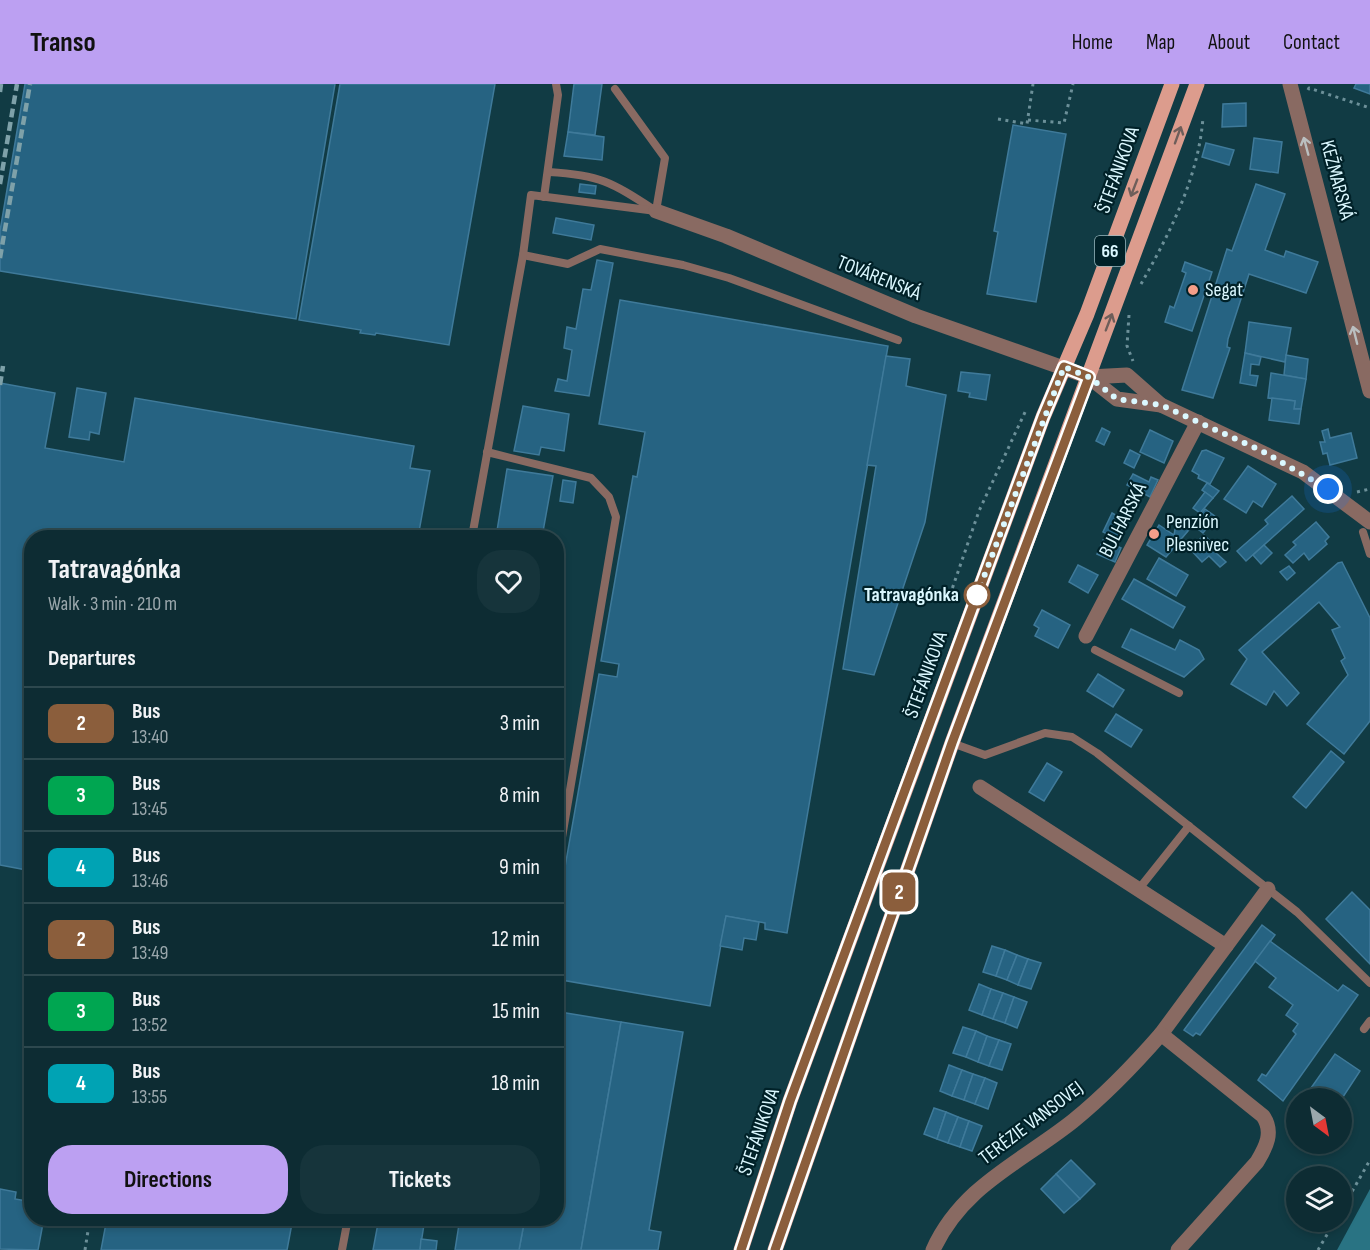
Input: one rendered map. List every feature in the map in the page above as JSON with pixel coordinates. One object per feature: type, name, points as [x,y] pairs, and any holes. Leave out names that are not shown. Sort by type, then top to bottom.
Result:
[{"type":"main road","name":"ŠTEFÁNIKOVA","points":[[741,1250],[790,1101],[1043,417],[1172,84]]},
{"type":"main road","name":"66","points":[[775,1250],[952,743],[1197,84]]},
{"type":"street","name":"KEŽMARSKÁ","points":[[1290,84],[1370,392]]},
{"type":"street","name":"TOVÁRENSKÁ","points":[[656,211],[726,236],[916,316],[1089,377],[1117,399],[1161,405]]},
{"type":"street","name":"TOVÁRENSKÁ","points":[[1089,377],[1127,375],[1161,405],[1303,472],[1367,527]]},
{"type":"street","name":"BULHARSKÁ","points":[[1086,636],[1198,422]]},
{"type":"street","points":[[980,787],[1226,946]]},
{"type":"street","name":"TERÉZIE VANSOVEJ","points":[[933,1250],[949,1219],[968,1196],[1073,1121],[1105,1093],[1161,1034],[1268,889]]},
{"type":"street","points":[[1161,1034],[1263,1116],[1269,1131],[1267,1145],[1257,1162],[1178,1250]]},
{"type":"lane","points":[[544,197],[558,95],[556,84]]},
{"type":"lane","points":[[615,89],[665,158],[656,211]]},
{"type":"lane","points":[[549,172],[585,174],[613,183],[656,211]]},
{"type":"lane","points":[[473,530],[523,255],[531,195],[656,211]]},
{"type":"lane","points":[[523,255],[568,264],[600,249],[682,265],[729,278],[898,340]]},
{"type":"lane","points":[[487,452],[591,478],[609,497],[615,517],[564,825]]},
{"type":"lane","points":[[1367,527],[1370,554]]},
{"type":"lane","points":[[1095,651],[1179,693]]},
{"type":"lane","points":[[952,743],[986,755],[1045,733],[1072,737],[1098,753],[1297,912],[1370,983]]},
{"type":"lane","points":[[1138,890],[1189,826]]},
{"type":"lane","points":[[1364,1029],[1370,1021]]},
{"type":"lane","points":[[342,1250],[346,1226]]},
{"type":"path","points":[[998,119],[1027,124],[1033,84]]},
{"type":"path","points":[[1028,120],[1064,123],[1073,84]]},
{"type":"path","points":[[1306,99],[1309,88],[1370,108]]},
{"type":"path","points":[[1140,286],[1168,236],[1201,142],[1203,114]]},
{"type":"path","points":[[1127,375],[1135,365],[1127,346],[1129,314],[1132,305]]},
{"type":"path","points":[[951,595],[979,511],[1026,410]]},
{"type":"path","points":[[1352,1191],[1370,1160]]},
{"type":"path","points":[[85,1250],[89,1226]]},
{"type":"path","points":[[1318,1250],[1329,1232]]},
{"type":"water","points":[[1370,1189],[1370,1250],[1337,1250],[1347,1232],[1352,1232],[1352,1222]]},
{"type":"building","points":[[25,84],[335,84],[296,319],[0,271],[0,231]]},
{"type":"building","points":[[340,84],[495,84],[449,345],[376,333],[375,335],[360,333],[361,330],[299,320]]},
{"type":"building","points":[[574,84],[602,84],[595,135],[568,132]]},
{"type":"building","points":[[1356,84],[1370,84],[1370,94],[1354,88]]},
{"type":"building","points":[[1246,103],[1246,126],[1222,127],[1223,104]]},
{"type":"building","points":[[1013,125],[1066,134],[1036,302],[987,294],[998,232],[994,231]]},
{"type":"building","points":[[568,132],[604,137],[602,160],[564,156]]},
{"type":"building","points":[[1254,138],[1282,142],[1278,173],[1250,169]]},
{"type":"building","points":[[1206,143],[1234,150],[1229,165],[1202,157]]},
{"type":"building","points":[[580,184],[596,186],[595,194],[579,192]]},
{"type":"building","points":[[1256,184],[1285,194],[1265,250],[1284,257],[1286,251],[1318,262],[1306,293],[1249,274],[1228,339],[1227,347],[1230,348],[1213,398],[1182,390],[1227,249],[1232,251]]},
{"type":"building","points":[[556,218],[594,225],[591,240],[553,233]]},
{"type":"building","points":[[597,260],[613,263],[589,396],[555,391],[558,379],[567,381],[572,350],[564,348],[567,327],[576,329],[583,289],[591,290]]},
{"type":"building","name":"Segat","points":[[1185,262],[1212,272],[1192,331],[1165,322],[1170,306],[1174,308],[1186,273],[1182,271]]},
{"type":"building","points":[[620,300],[888,346],[787,933],[765,929],[765,923],[726,916],[710,1006],[564,980],[564,873],[599,674],[617,677],[619,664],[601,661],[633,476],[637,477],[645,432],[599,424]]},
{"type":"building","points":[[1249,322],[1291,328],[1285,362],[1245,353]]},
{"type":"building","points":[[1245,353],[1261,357],[1259,365],[1251,364],[1250,375],[1258,376],[1256,386],[1240,383]]},
{"type":"building","points":[[1286,355],[1308,359],[1306,379],[1284,375]]},
{"type":"building","points":[[886,356],[910,359],[906,386],[946,395],[925,522],[874,675],[843,669],[876,466],[867,465]]},
{"type":"building","points":[[961,372],[990,375],[986,400],[969,397],[970,393],[958,391]]},
{"type":"building","points":[[1271,373],[1306,379],[1301,409],[1294,409],[1295,401],[1268,398]]},
{"type":"building","points":[[0,383],[55,393],[45,448],[124,462],[135,398],[414,446],[410,468],[430,471],[419,530],[24,530],[24,870],[0,865]]},
{"type":"building","points":[[77,388],[106,393],[99,434],[90,432],[89,440],[69,437]]},
{"type":"building","points":[[1272,398],[1295,401],[1294,409],[1301,409],[1299,424],[1269,420]]},
{"type":"building","points":[[523,406],[569,414],[564,451],[541,447],[539,455],[514,451]]},
{"type":"building","points":[[1102,428],[1110,432],[1104,445],[1096,441]]},
{"type":"building","points":[[1328,429],[1330,438],[1351,433],[1357,458],[1330,465],[1327,453],[1323,454],[1320,442],[1325,442],[1322,431]]},
{"type":"building","points":[[1150,430],[1173,441],[1164,463],[1140,452]]},
{"type":"building","points":[[1130,450],[1140,455],[1134,468],[1124,463]]},
{"type":"building","points":[[1206,450],[1224,458],[1210,484],[1198,478],[1199,475],[1192,471],[1202,451]]},
{"type":"building","points":[[1248,466],[1276,484],[1262,507],[1253,501],[1246,513],[1224,499]]},
{"type":"building","points":[[507,469],[553,476],[543,530],[497,530]]},
{"type":"building","points":[[1133,474],[1149,482],[1151,477],[1158,480],[1150,497],[1127,485]]},
{"type":"building","points":[[563,480],[576,482],[573,503],[560,501]]},
{"type":"building","points":[[1207,483],[1219,491],[1213,498],[1202,490]]},
{"type":"building","points":[[1205,492],[1213,498],[1200,513],[1193,508]]},
{"type":"building","points":[[1292,496],[1304,509],[1246,561],[1237,551],[1268,524],[1265,520]]},
{"type":"building","points":[[1205,509],[1216,517],[1203,533],[1193,525]]},
{"type":"building","points":[[1112,513],[1126,521],[1117,539],[1103,532]]},
{"type":"building","points":[[1177,519],[1193,525],[1166,557],[1147,545],[1159,525],[1174,535]]},
{"type":"building","points":[[1316,522],[1329,537],[1325,541],[1327,544],[1309,560],[1304,553],[1293,563],[1285,555],[1296,545],[1293,542]]},
{"type":"building","points":[[1204,535],[1217,548],[1214,551],[1226,562],[1220,567],[1209,556],[1202,562],[1190,549]]},
{"type":"building","points":[[1103,540],[1121,548],[1115,562],[1097,554]]},
{"type":"building","points":[[1264,545],[1272,553],[1261,564],[1253,555]]},
{"type":"building","points":[[1159,558],[1188,575],[1176,596],[1147,579]]},
{"type":"building","points":[[1342,562],[1370,618],[1370,721],[1344,754],[1307,724],[1348,675],[1341,661],[1345,658],[1332,630],[1340,627],[1319,602],[1262,652],[1299,693],[1287,706],[1274,691],[1266,705],[1231,684],[1247,659],[1239,650],[1338,563]]},
{"type":"building","points":[[1078,565],[1098,575],[1088,593],[1069,582]]},
{"type":"building","points":[[1289,566],[1295,573],[1287,580],[1280,572]]},
{"type":"building","points":[[1134,579],[1185,607],[1173,628],[1122,599]]},
{"type":"building","points":[[1042,610],[1070,625],[1058,648],[1035,636],[1039,628],[1034,625]]},
{"type":"building","points":[[1131,629],[1175,650],[1180,640],[1199,650],[1204,659],[1184,677],[1122,647]]},
{"type":"building","points":[[1098,674],[1124,690],[1113,707],[1087,691]]},
{"type":"building","points":[[1116,714],[1142,730],[1131,747],[1105,731]]},
{"type":"building","points":[[1331,751],[1344,762],[1306,808],[1293,797]]},
{"type":"building","points":[[1047,763],[1062,772],[1044,801],[1029,792]]},
{"type":"building","points":[[1352,892],[1370,910],[1370,964],[1326,919]]},
{"type":"building","points":[[726,916],[759,922],[756,940],[744,938],[742,950],[720,946]]},
{"type":"building","points":[[1262,925],[1275,935],[1200,1035],[1196,1033],[1193,1036],[1184,1030]]},
{"type":"building","points":[[1270,941],[1338,991],[1343,985],[1358,995],[1292,1088],[1286,1088],[1286,1097],[1283,1101],[1258,1080],[1262,1074],[1266,1076],[1296,1034],[1293,1031],[1298,1024],[1286,1015],[1293,1005],[1269,987],[1276,978],[1255,961]]},
{"type":"building","points":[[992,946],[1005,950],[996,976],[983,972]]},
{"type":"building","points":[[1005,950],[1017,955],[1007,980],[996,976]]},
{"type":"building","points":[[1017,955],[1028,959],[1018,985],[1007,980]]},
{"type":"building","points":[[1028,959],[1041,963],[1031,989],[1018,985]]},
{"type":"building","points":[[979,984],[991,989],[982,1015],[969,1010]]},
{"type":"building","points":[[991,989],[1003,993],[993,1019],[982,1015]]},
{"type":"building","points":[[1003,993],[1014,997],[1005,1023],[993,1019]]},
{"type":"building","points":[[1014,997],[1027,1002],[1017,1028],[1005,1023]]},
{"type":"building","points":[[564,1013],[621,1022],[581,1250],[519,1250],[524,1226],[564,1226]]},
{"type":"building","points":[[621,1022],[683,1032],[649,1230],[661,1232],[658,1250],[581,1250]]},
{"type":"building","points":[[963,1027],[976,1031],[966,1057],[953,1053]]},
{"type":"building","points":[[976,1031],[987,1036],[978,1062],[966,1057]]},
{"type":"building","points":[[987,1036],[999,1040],[989,1066],[978,1062]]},
{"type":"building","points":[[999,1040],[1011,1044],[1002,1070],[989,1066]]},
{"type":"building","points":[[1335,1054],[1360,1071],[1349,1088],[1311,1088]]},
{"type":"building","points":[[949,1065],[962,1070],[952,1096],[940,1091]]},
{"type":"building","points":[[962,1070],[973,1074],[964,1100],[952,1096]]},
{"type":"building","points":[[973,1074],[985,1078],[975,1104],[964,1100]]},
{"type":"building","points":[[985,1078],[997,1083],[988,1109],[975,1104]]},
{"type":"building","points":[[934,1108],[946,1112],[937,1139],[924,1134]]},
{"type":"building","points":[[946,1112],[958,1117],[948,1143],[937,1139]]},
{"type":"building","points":[[958,1117],[969,1121],[960,1147],[948,1143]]},
{"type":"building","points":[[969,1121],[982,1126],[972,1151],[960,1147]]},
{"type":"building","points":[[1071,1160],[1095,1184],[1080,1199],[1056,1174]]},
{"type":"building","points":[[1056,1174],[1080,1199],[1064,1213],[1041,1189]]},
{"type":"building","points":[[0,1189],[16,1192],[15,1199],[24,1201],[24,1226],[42,1226],[38,1250],[0,1249]]},
{"type":"building","points":[[106,1226],[292,1226],[287,1250],[101,1250]]},
{"type":"building","points":[[378,1226],[424,1226],[420,1250],[373,1250]]},
{"type":"building","points":[[459,1226],[524,1226],[519,1250],[455,1250]]},
{"type":"building","points":[[421,1239],[437,1241],[436,1250],[420,1250]]},
{"type":"railway","points":[[0,92],[1,84]]},
{"type":"railway","points":[[0,184],[17,84]]},
{"type":"railway","points":[[0,258],[30,84]]},
{"type":"railway","points":[[0,385],[3,366]]},
{"type":"bus line","name":"2","points":[[741,1250],[790,1101],[1043,417],[1064,367],[1089,377],[952,743],[788,1207],[775,1250]]},
{"type":"place","name":"Segat","points":[[1193,290]]},
{"type":"place","name":"Penzión Plesnivec","points":[[1154,534]]},
{"type":"place","name":"Tatravagónka","points":[[977,595]]},
{"type":"route","points":[[977,595],[1064,367],[1089,377],[1117,399],[1161,405],[1262,451],[1303,472],[1328,489]]}]
